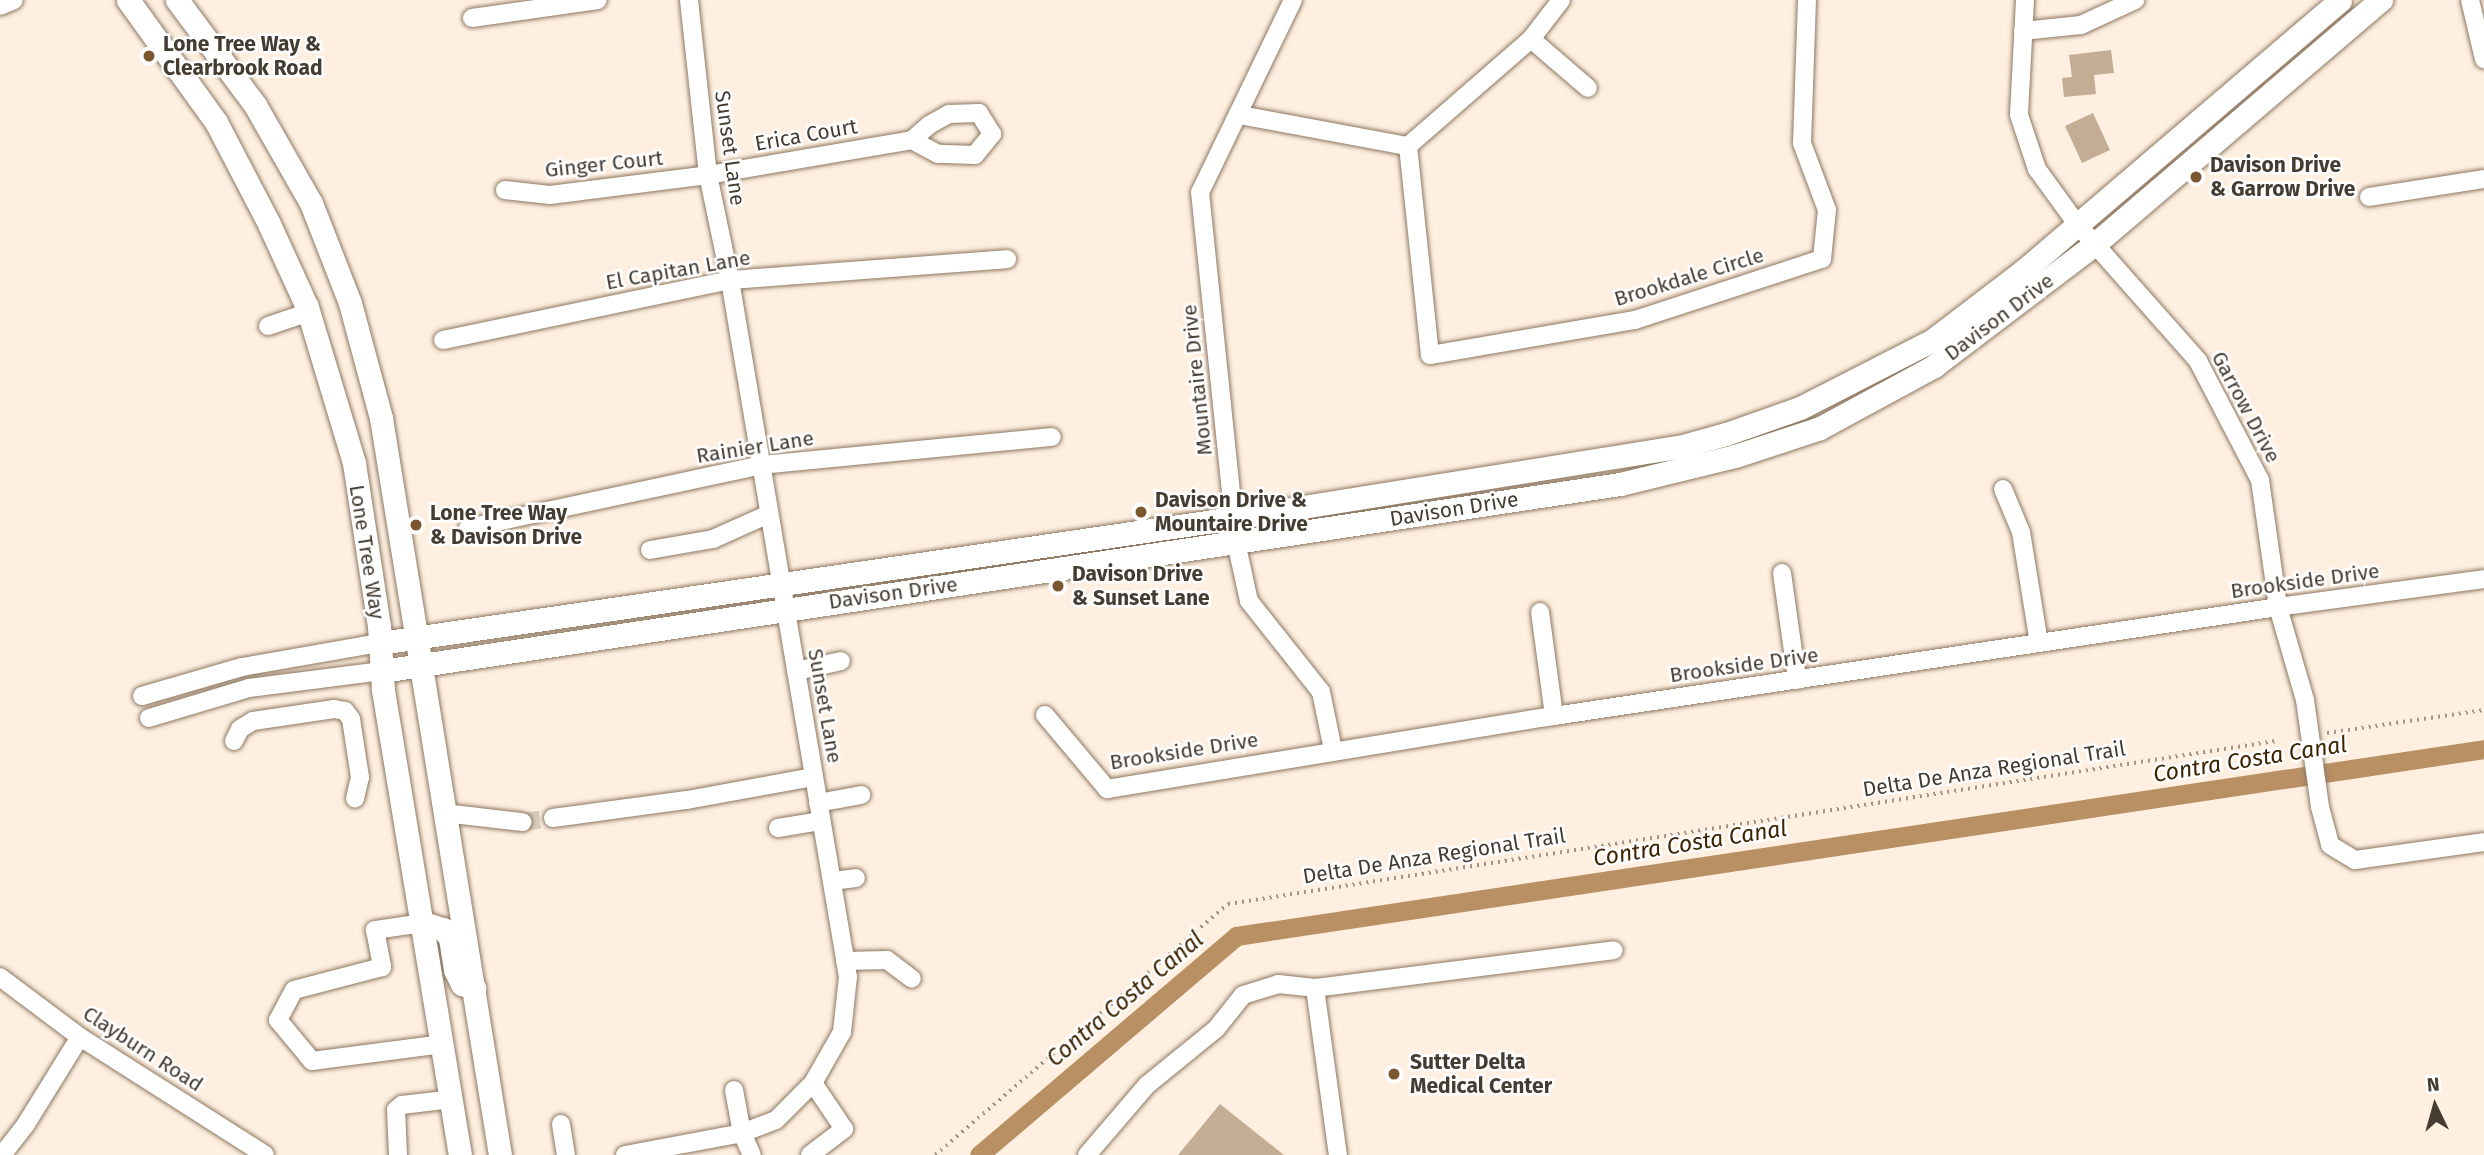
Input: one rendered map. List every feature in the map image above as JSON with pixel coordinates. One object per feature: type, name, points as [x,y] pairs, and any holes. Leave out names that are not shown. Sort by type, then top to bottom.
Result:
[{"type":"main road","name":"Lone Tree Way","points":[[128,0],[216,122],[269,223],[309,312],[354,463],[382,671],[460,1155]]},
{"type":"main road","name":"Lone Tree Way","points":[[177,0],[255,105],[306,194],[349,303],[381,418],[500,1155]]},
{"type":"main road","name":"Davison Drive","points":[[380,643],[1234,518],[1679,447],[1726,434],[1800,408],[1933,340],[2022,272],[2340,0]]},
{"type":"main road","name":"Davison Drive","points":[[382,671],[1620,484],[1735,456],[1820,428],[1934,366],[2096,243],[2381,0]]},
{"type":"main road","points":[[423,923],[443,929],[450,938],[454,970],[462,984],[474,988]]},
{"type":"street","points":[[0,6],[14,0]]},
{"type":"street","points":[[472,18],[598,0]]},
{"type":"street","name":"Sunset Lane","points":[[625,1155],[662,1152],[742,1133],[776,1120],[813,1083],[842,1032],[848,977],[730,280],[708,174],[689,0]]},
{"type":"street","name":"Mountaire Drive","points":[[1293,0],[1240,115],[1200,192],[1236,542],[1248,601],[1321,692],[1333,750]]},
{"type":"street","points":[[1240,115],[1408,146],[1531,39],[1561,0]]},
{"type":"street","name":"Brookdale Circle","points":[[1408,146],[1430,355],[1635,320],[1822,259],[1827,210],[1802,143],[1807,0]]},
{"type":"street","name":"Garrow Drive","points":[[2025,0],[2019,115],[2038,169],[2077,224],[2198,361],[2260,480],[2278,607],[2305,700],[2320,807],[2330,845],[2355,860],[2484,842]]},
{"type":"street","points":[[2023,31],[2081,25],[2135,0]]},
{"type":"street","points":[[2470,0],[2484,60]]},
{"type":"street","points":[[1531,39],[1588,88]]},
{"type":"street","name":"Erica Court","points":[[708,174],[912,139]]},
{"type":"street","name":"Ginger Court","points":[[505,190],[550,195],[708,174]]},
{"type":"street","points":[[2368,197],[2484,179]]},
{"type":"street","name":"El Capitan Lane","points":[[443,340],[730,280],[1007,260]]},
{"type":"street","points":[[268,326],[309,312]]},
{"type":"street","name":"Rainier Lane","points":[[468,528],[761,465],[1052,437]]},
{"type":"street","points":[[2003,489],[2021,533],[2039,643]]},
{"type":"street","points":[[650,551],[713,539],[769,514]]},
{"type":"street","points":[[1782,573],[1797,680]]},
{"type":"street","name":"Brookside Drive","points":[[1045,715],[1107,789],[1554,716],[2278,607],[2484,579]]},
{"type":"street","points":[[1540,612],[1554,716]]},
{"type":"street","points":[[142,696],[242,667],[380,643]]},
{"type":"street","points":[[796,671],[841,662]]},
{"type":"street","points":[[149,718],[249,688],[382,671]]},
{"type":"street","points":[[234,741],[240,729],[253,721],[334,709],[345,711],[351,719],[360,777],[355,798]]},
{"type":"street","points":[[553,818],[687,800],[814,777]]},
{"type":"street","points":[[818,803],[861,795]]},
{"type":"street","points":[[444,813],[522,822]]},
{"type":"street","points":[[778,828],[821,821]]},
{"type":"street","points":[[832,881],[856,878]]},
{"type":"street","points":[[423,923],[375,930],[382,967],[294,990],[278,1020],[312,1061],[443,1044]]},
{"type":"street","points":[[1087,1155],[1147,1085],[1216,1029],[1243,995],[1278,984],[1315,988],[1614,950]]},
{"type":"street","points":[[845,961],[887,960],[912,979]]},
{"type":"street","name":"Clayburn Road","points":[[0,977],[80,1037],[265,1155]]},
{"type":"street","points":[[1315,988],[1338,1155]]},
{"type":"street","points":[[2,1155],[26,1124],[80,1037]]},
{"type":"street","points":[[810,1155],[844,1129],[813,1083]]},
{"type":"street","points":[[734,1090],[742,1133],[752,1155]]},
{"type":"street","points":[[398,1155],[396,1110],[402,1105],[452,1100]]},
{"type":"street","points":[[561,1124],[566,1155]]},
{"type":"path","points":[[2311,736],[2484,710]]},
{"type":"path","name":"Delta De Anza Regional Trail","points":[[935,1155],[1228,904],[2275,741]]},
{"type":"building","points":[[2111,50],[2114,73],[2094,75],[2096,94],[2064,97],[2062,78],[2072,77],[2069,55]]},
{"type":"building","points":[[2093,113],[2110,150],[2082,163],[2065,126]]},
{"type":"building","points":[[1220,1104],[1284,1155],[1178,1155]]},
{"type":"waterway","name":"Contra Costa Canal","points":[[979,1155],[1236,936],[2484,749]]},
{"type":"tunnel","points":[[522,822],[553,818]]},
{"type":"place","name":"Lone Tree Way & Clearbrook Road","points":[[149,56]]},
{"type":"place","name":"Davison Drive & Garrow Drive","points":[[2196,177]]},
{"type":"place","name":"Davison Drive & Mountaire Drive","points":[[1141,512]]},
{"type":"place","name":"Lone Tree Way & Davison Drive","points":[[416,525]]},
{"type":"place","name":"Davison Drive & Sunset Lane","points":[[1058,586]]},
{"type":"place","name":"Sutter Delta Medical Center","points":[[1394,1074]]}]
